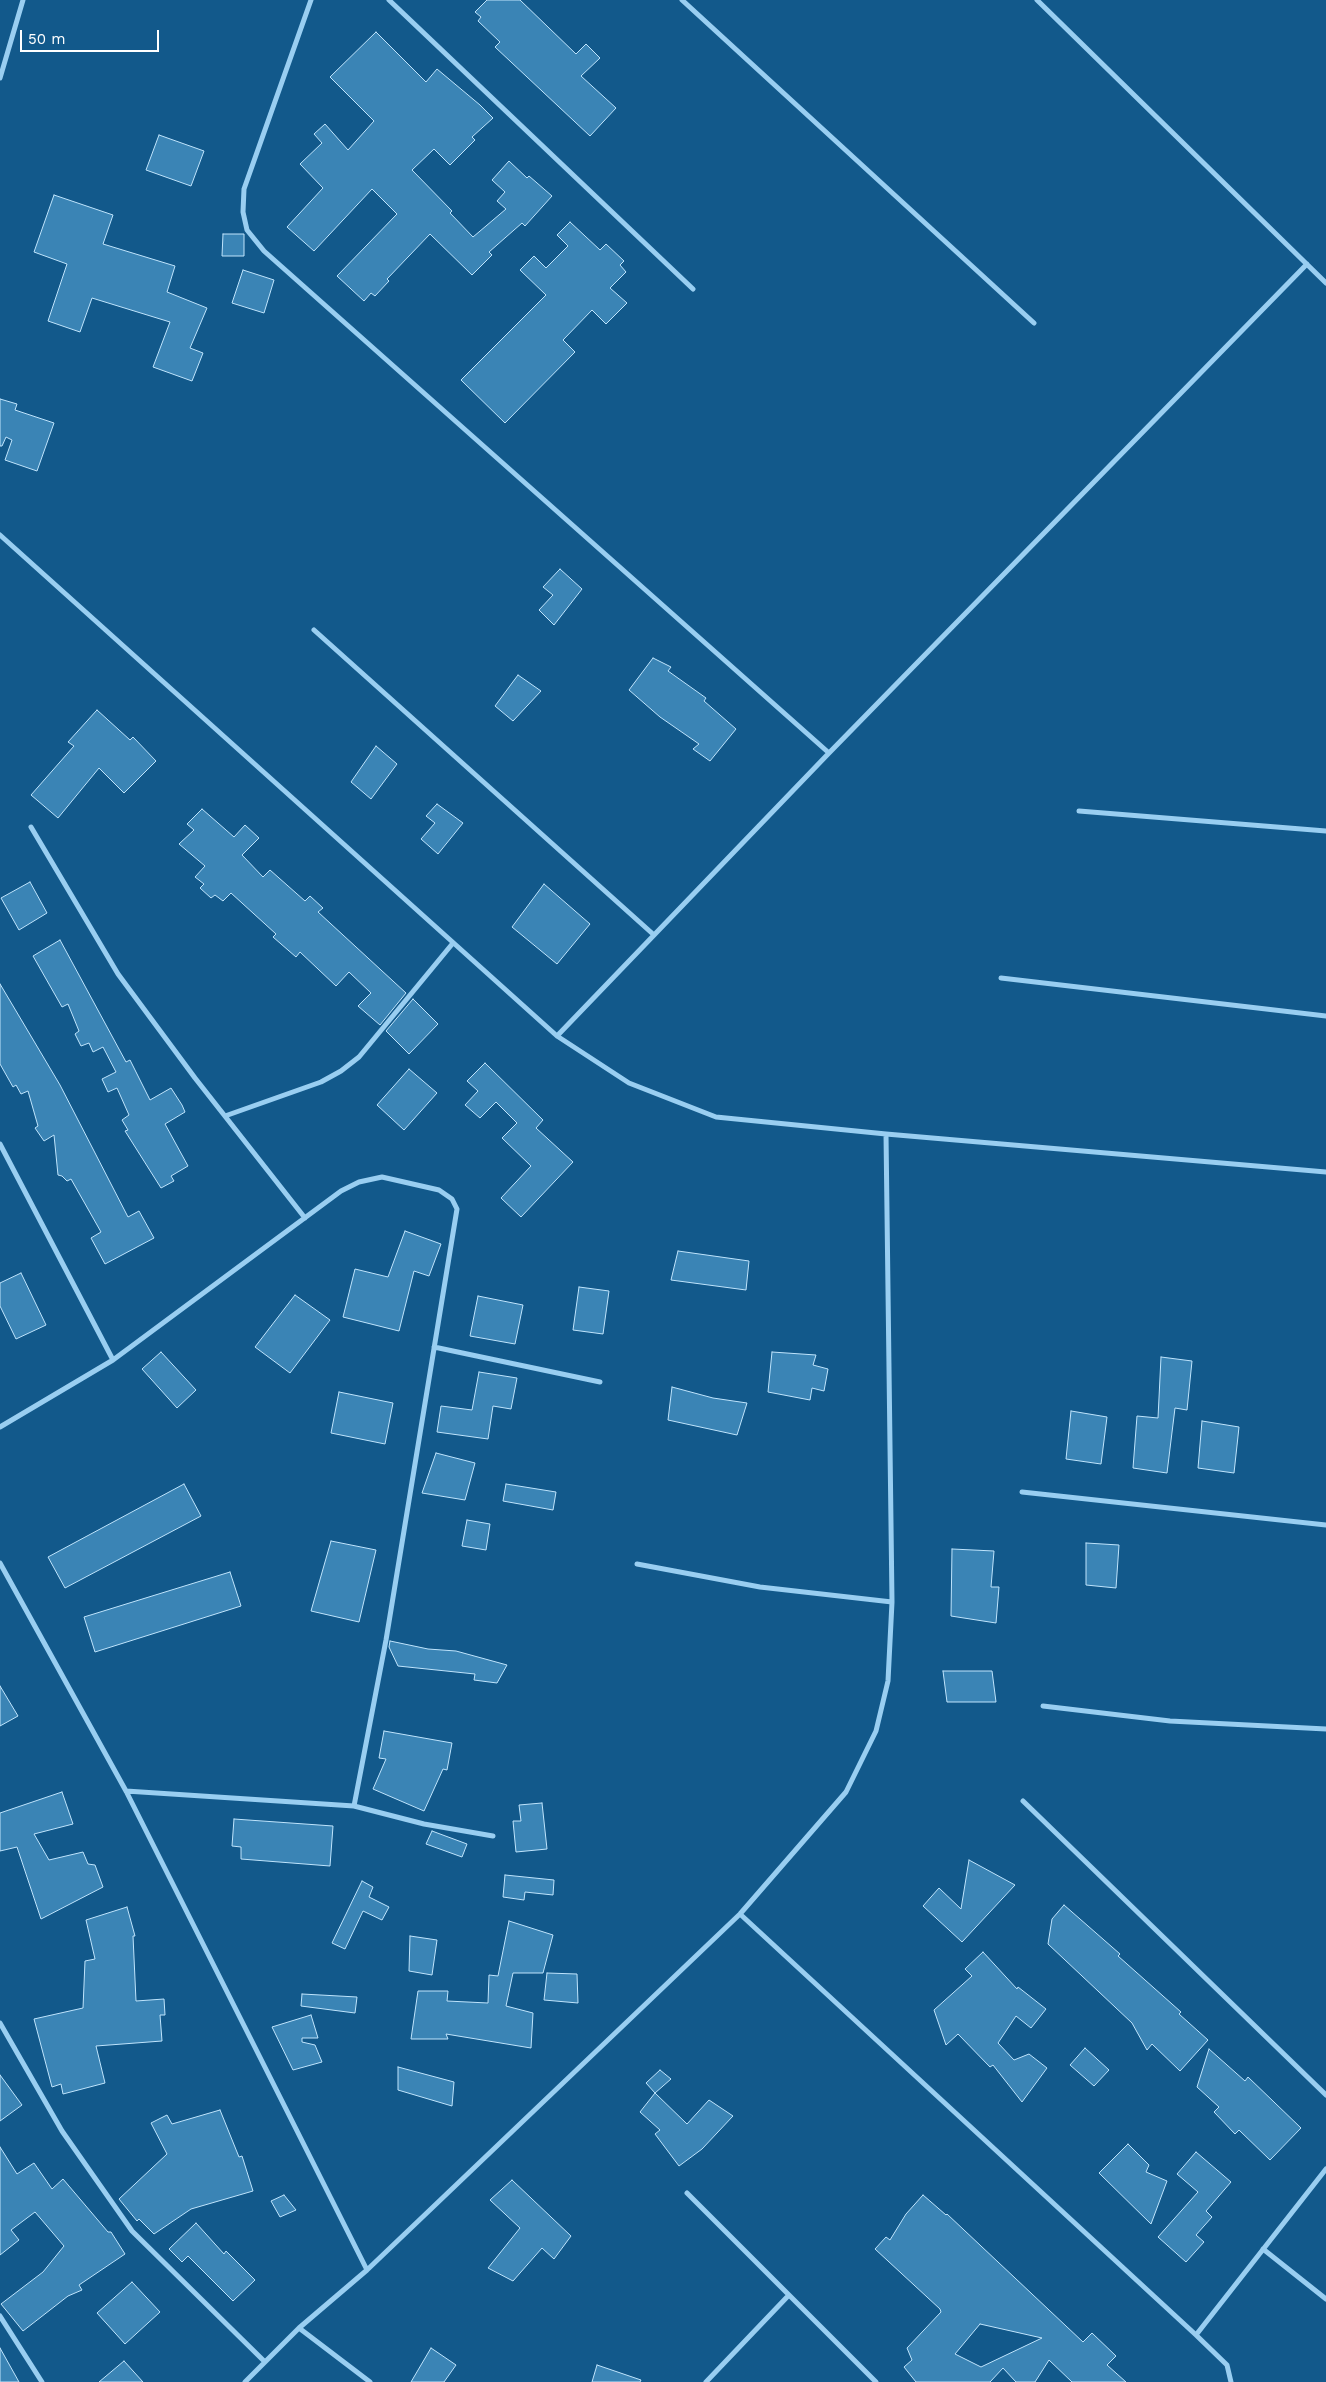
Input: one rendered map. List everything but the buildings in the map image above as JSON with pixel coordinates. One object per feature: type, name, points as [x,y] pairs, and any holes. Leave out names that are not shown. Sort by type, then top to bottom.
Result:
[{"type":"street","points":[[0,78],[23,0]]},
{"type":"street","points":[[311,0],[244,189],[243,212],[247,230],[264,251],[829,753]]},
{"type":"street","points":[[390,0],[693,289]]},
{"type":"street","points":[[682,0],[1034,323]]},
{"type":"street","points":[[1037,0],[1326,283]]},
{"type":"street","points":[[557,1036],[829,753],[1307,264]]},
{"type":"street","points":[[0,535],[557,1036],[629,1083],[716,1117],[886,1134],[1326,1172]]},
{"type":"street","points":[[314,630],[654,935]]},
{"type":"street","points":[[1079,811],[1326,831]]},
{"type":"street","points":[[31,828],[118,974],[305,1218]]},
{"type":"street","points":[[225,1116],[321,1082],[341,1071],[359,1057],[453,943]]},
{"type":"street","points":[[1001,978],[1326,1016]]},
{"type":"street","points":[[246,2382],[299,2328],[367,2270],[740,1914],[846,1792],[876,1730],[888,1680],[892,1602],[886,1134]]},
{"type":"street","points":[[0,1144],[113,1360]]},
{"type":"street","points":[[0,1427],[113,1360],[341,1191],[359,1182],[382,1177],[439,1190],[452,1199],[457,1210],[386,1640],[354,1806]]},
{"type":"street","points":[[434,1347],[600,1382]]},
{"type":"street","points":[[1022,1492],[1326,1525]]},
{"type":"street","points":[[0,1563],[126,1791],[367,2270]]},
{"type":"street","points":[[637,1564],[760,1587],[892,1602]]},
{"type":"street","points":[[1043,1706],[1170,1721],[1326,1729]]},
{"type":"street","points":[[126,1791],[354,1806],[424,1824],[493,1836]]},
{"type":"street","points":[[1022,1801],[1326,2095]]},
{"type":"street","points":[[740,1914],[1196,2335],[1227,2365],[1231,2382]]},
{"type":"street","points":[[0,2023],[62,2131],[132,2231],[265,2362]]},
{"type":"street","points":[[1196,2335],[1326,2169]]},
{"type":"street","points":[[687,2193],[876,2382]]},
{"type":"street","points":[[1263,2249],[1326,2299]]},
{"type":"street","points":[[706,2382],[788,2296]]},
{"type":"street","points":[[0,2316],[42,2382]]},
{"type":"street","points":[[299,2328],[370,2382]]}]
